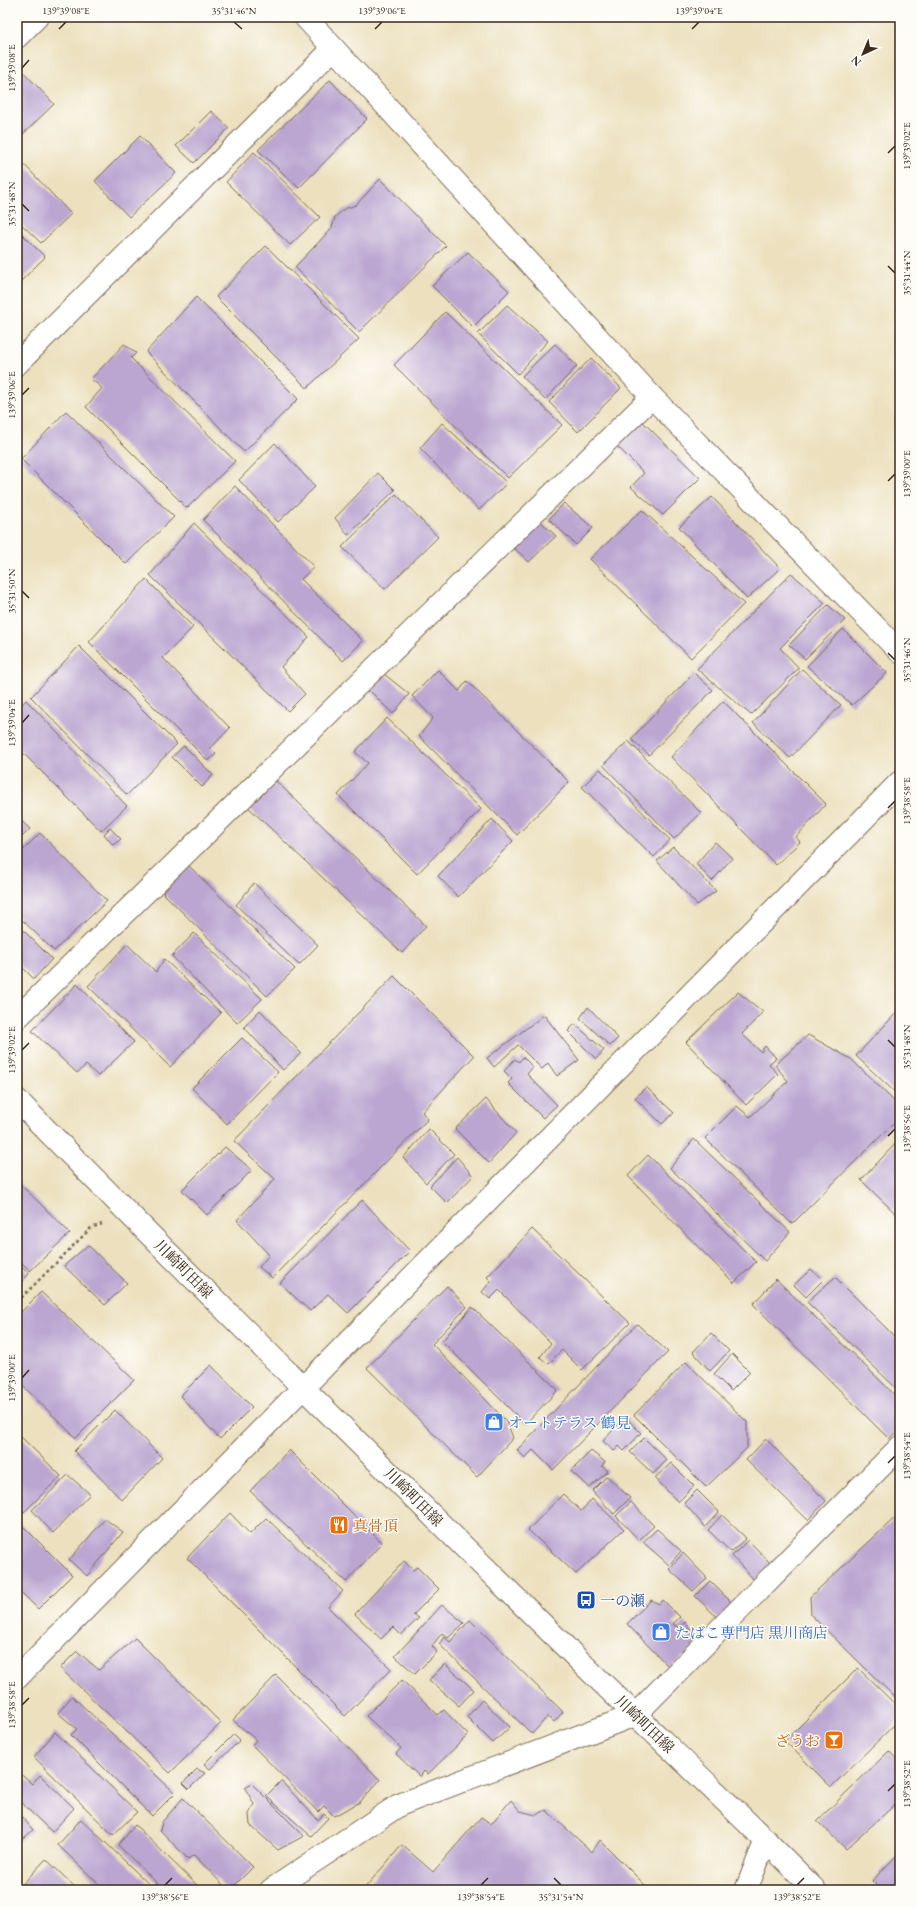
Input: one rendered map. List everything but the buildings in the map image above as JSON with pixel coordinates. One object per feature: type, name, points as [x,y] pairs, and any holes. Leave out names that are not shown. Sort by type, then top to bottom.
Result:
[{"type":"street","points":[[17,37],[37,17]]},
{"type":"street","points":[[305,17],[652,397],[900,652]]},
{"type":"street","points":[[17,364],[333,49]]},
{"type":"street","points":[[17,1018],[652,397]]},
{"type":"street","points":[[17,1678],[900,782]]},
{"type":"street","name":"川崎町田線","points":[[17,1100],[129,1215],[303,1388],[635,1715],[766,1840],[815,1890]]},
{"type":"street","points":[[271,1890],[399,1805],[635,1715],[900,1447]]},
{"type":"street","points":[[746,1890],[766,1840]]},
{"type":"path","points":[[17,1302],[91,1228],[129,1215]]},
{"type":"place","name":"オートテラス 鶴見","points":[[494,1422]]},
{"type":"place","name":"真骨頂","points":[[339,1525]]},
{"type":"place","name":"一の瀬","points":[[586,1600]]},
{"type":"place","name":"たばこ専門店 黒川商店","points":[[661,1632]]},
{"type":"place","name":"ざうお","points":[[834,1740]]}]
